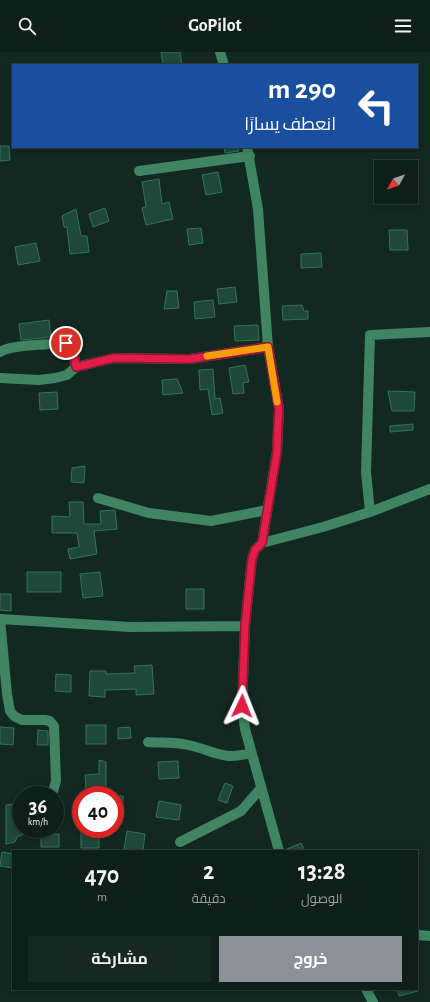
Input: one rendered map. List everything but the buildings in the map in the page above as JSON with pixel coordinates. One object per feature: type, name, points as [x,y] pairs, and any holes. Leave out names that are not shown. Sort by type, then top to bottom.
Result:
[{"type":"street","points":[[220,52],[224,64]]},
{"type":"street","points":[[139,171],[248,151],[258,208],[268,347],[279,409],[277,452],[262,543]]},
{"type":"street","points":[[370,512],[366,472],[370,335],[429,332]]},
{"type":"street","points":[[0,352],[3,349],[16,347],[66,343],[73,350],[76,367]]},
{"type":"street","points":[[0,378],[38,380],[55,378],[67,375],[76,367],[114,358],[190,359],[268,347]]},
{"type":"street","points":[[279,850],[251,753],[245,729],[242,706],[245,626],[252,559],[255,550],[262,543],[323,527],[370,512],[430,489]]},
{"type":"street","points":[[98,498],[149,513],[211,521],[267,510]]},
{"type":"street","points":[[55,786],[56,781],[54,726],[50,721],[45,720],[22,720],[14,716],[10,711],[6,694],[0,619],[130,627],[245,626]]},
{"type":"street","points":[[148,742],[186,744],[226,757],[236,757],[251,753]]},
{"type":"street","points":[[180,842],[241,811],[261,788]]},
{"type":"street","points":[[418,935],[430,936]]},
{"type":"street","points":[[367,990],[373,1002]]},
{"type":"slow traffic","points":[[207,356],[268,347],[277,402]]},
{"type":"route","points":[[66,343],[73,350],[76,367],[114,358],[190,359],[268,347],[279,409],[277,452],[262,543],[255,550],[252,559],[245,626],[242,706]]}]
